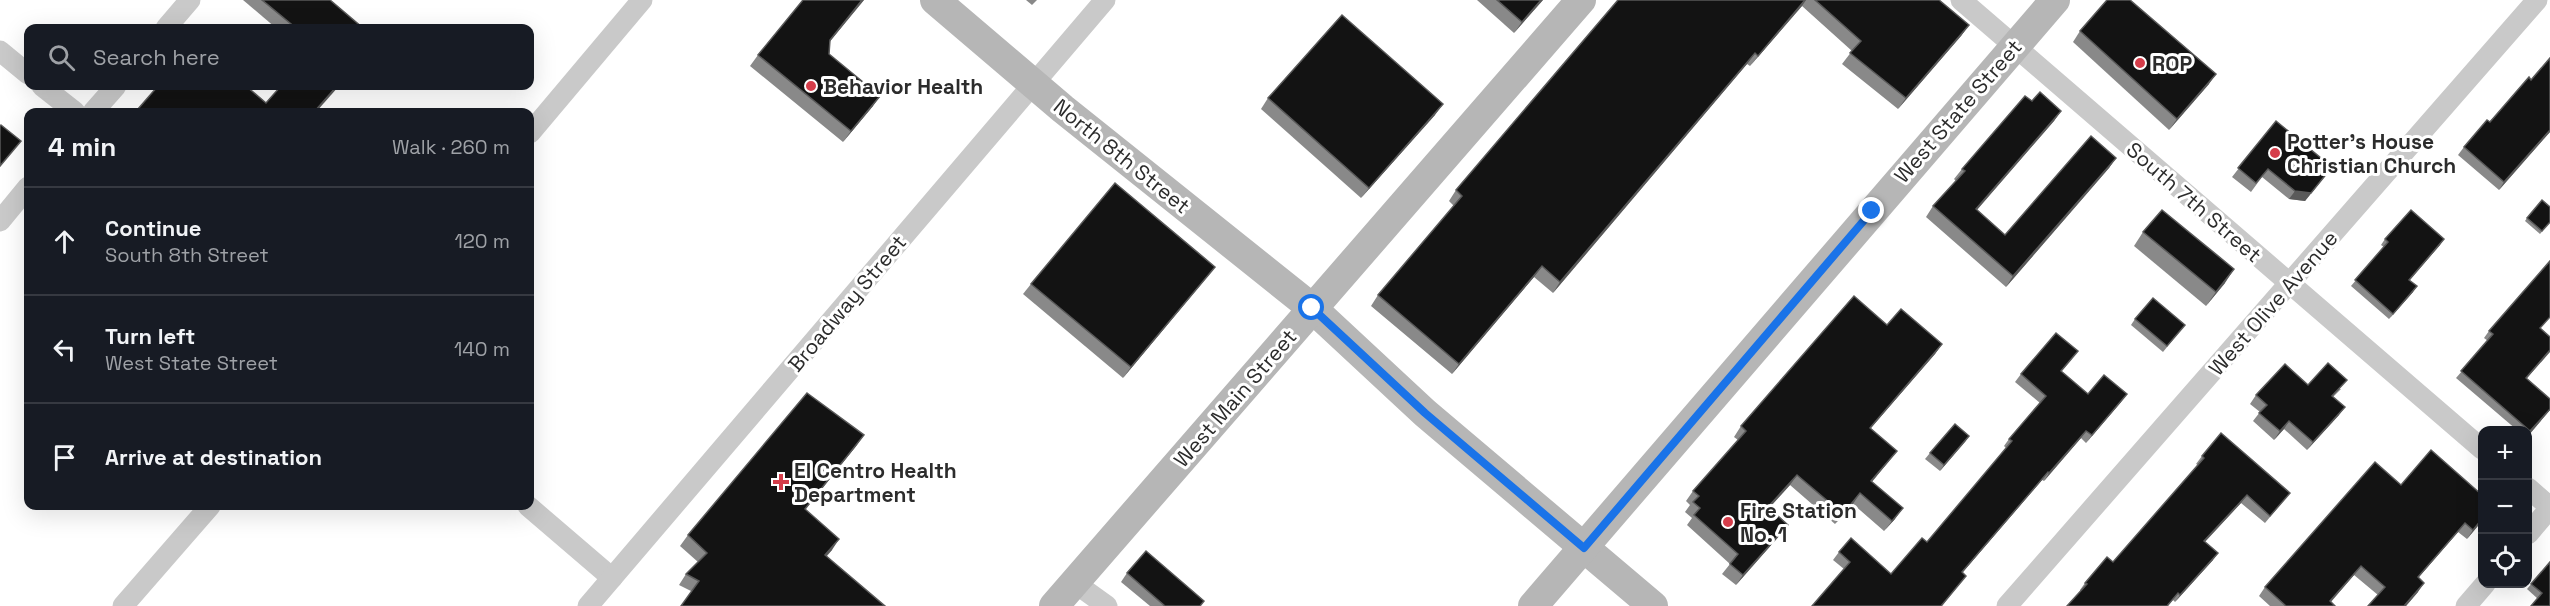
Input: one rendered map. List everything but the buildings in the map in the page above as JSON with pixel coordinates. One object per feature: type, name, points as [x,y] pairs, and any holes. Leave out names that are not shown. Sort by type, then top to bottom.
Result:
[{"type":"street","points":[[169,24],[190,0]]},
{"type":"street","points":[[534,128],[642,0]]},
{"type":"street","name":"North 8th Street","points":[[935,0],[1033,84],[1312,308],[1425,413],[1653,606]]},
{"type":"street","name":"Broadway Street","points":[[588,606],[1105,0]]},
{"type":"street","name":"West Main Street","points":[[1054,606],[1581,0]]},
{"type":"street","name":"South 7th Street","points":[[1961,0],[2478,446]]},
{"type":"street","name":"West State Street","points":[[1533,606],[2055,0]]},
{"type":"street","name":"West Olive Avenue","points":[[2007,606],[2537,0]]},
{"type":"street","points":[[0,51],[24,71]]},
{"type":"street","points":[[47,90],[70,108]]},
{"type":"street","points":[[97,108],[112,90]]},
{"type":"street","points":[[0,220],[24,192]]},
{"type":"street","points":[[2532,491],[2550,507],[2532,529]]},
{"type":"street","points":[[123,606],[207,510]]},
{"type":"street","points":[[533,510],[612,578]]},
{"type":"street","points":[[1075,583],[1107,606]]},
{"type":"street","points":[[2466,606],[2482,588]]},
{"type":"place","name":"ROP","points":[[2140,63]]},
{"type":"place","name":"Behavior Health","points":[[811,86]]},
{"type":"place","name":"Potter's House Christian Church","points":[[2275,153]]},
{"type":"place","name":"El Centro Health Department","points":[[781,482]]},
{"type":"place","name":"Fire Station No. 1","points":[[1728,522]]},
{"type":"route","points":[[1312,308],[1425,413],[1584,548],[1872,211]]}]
